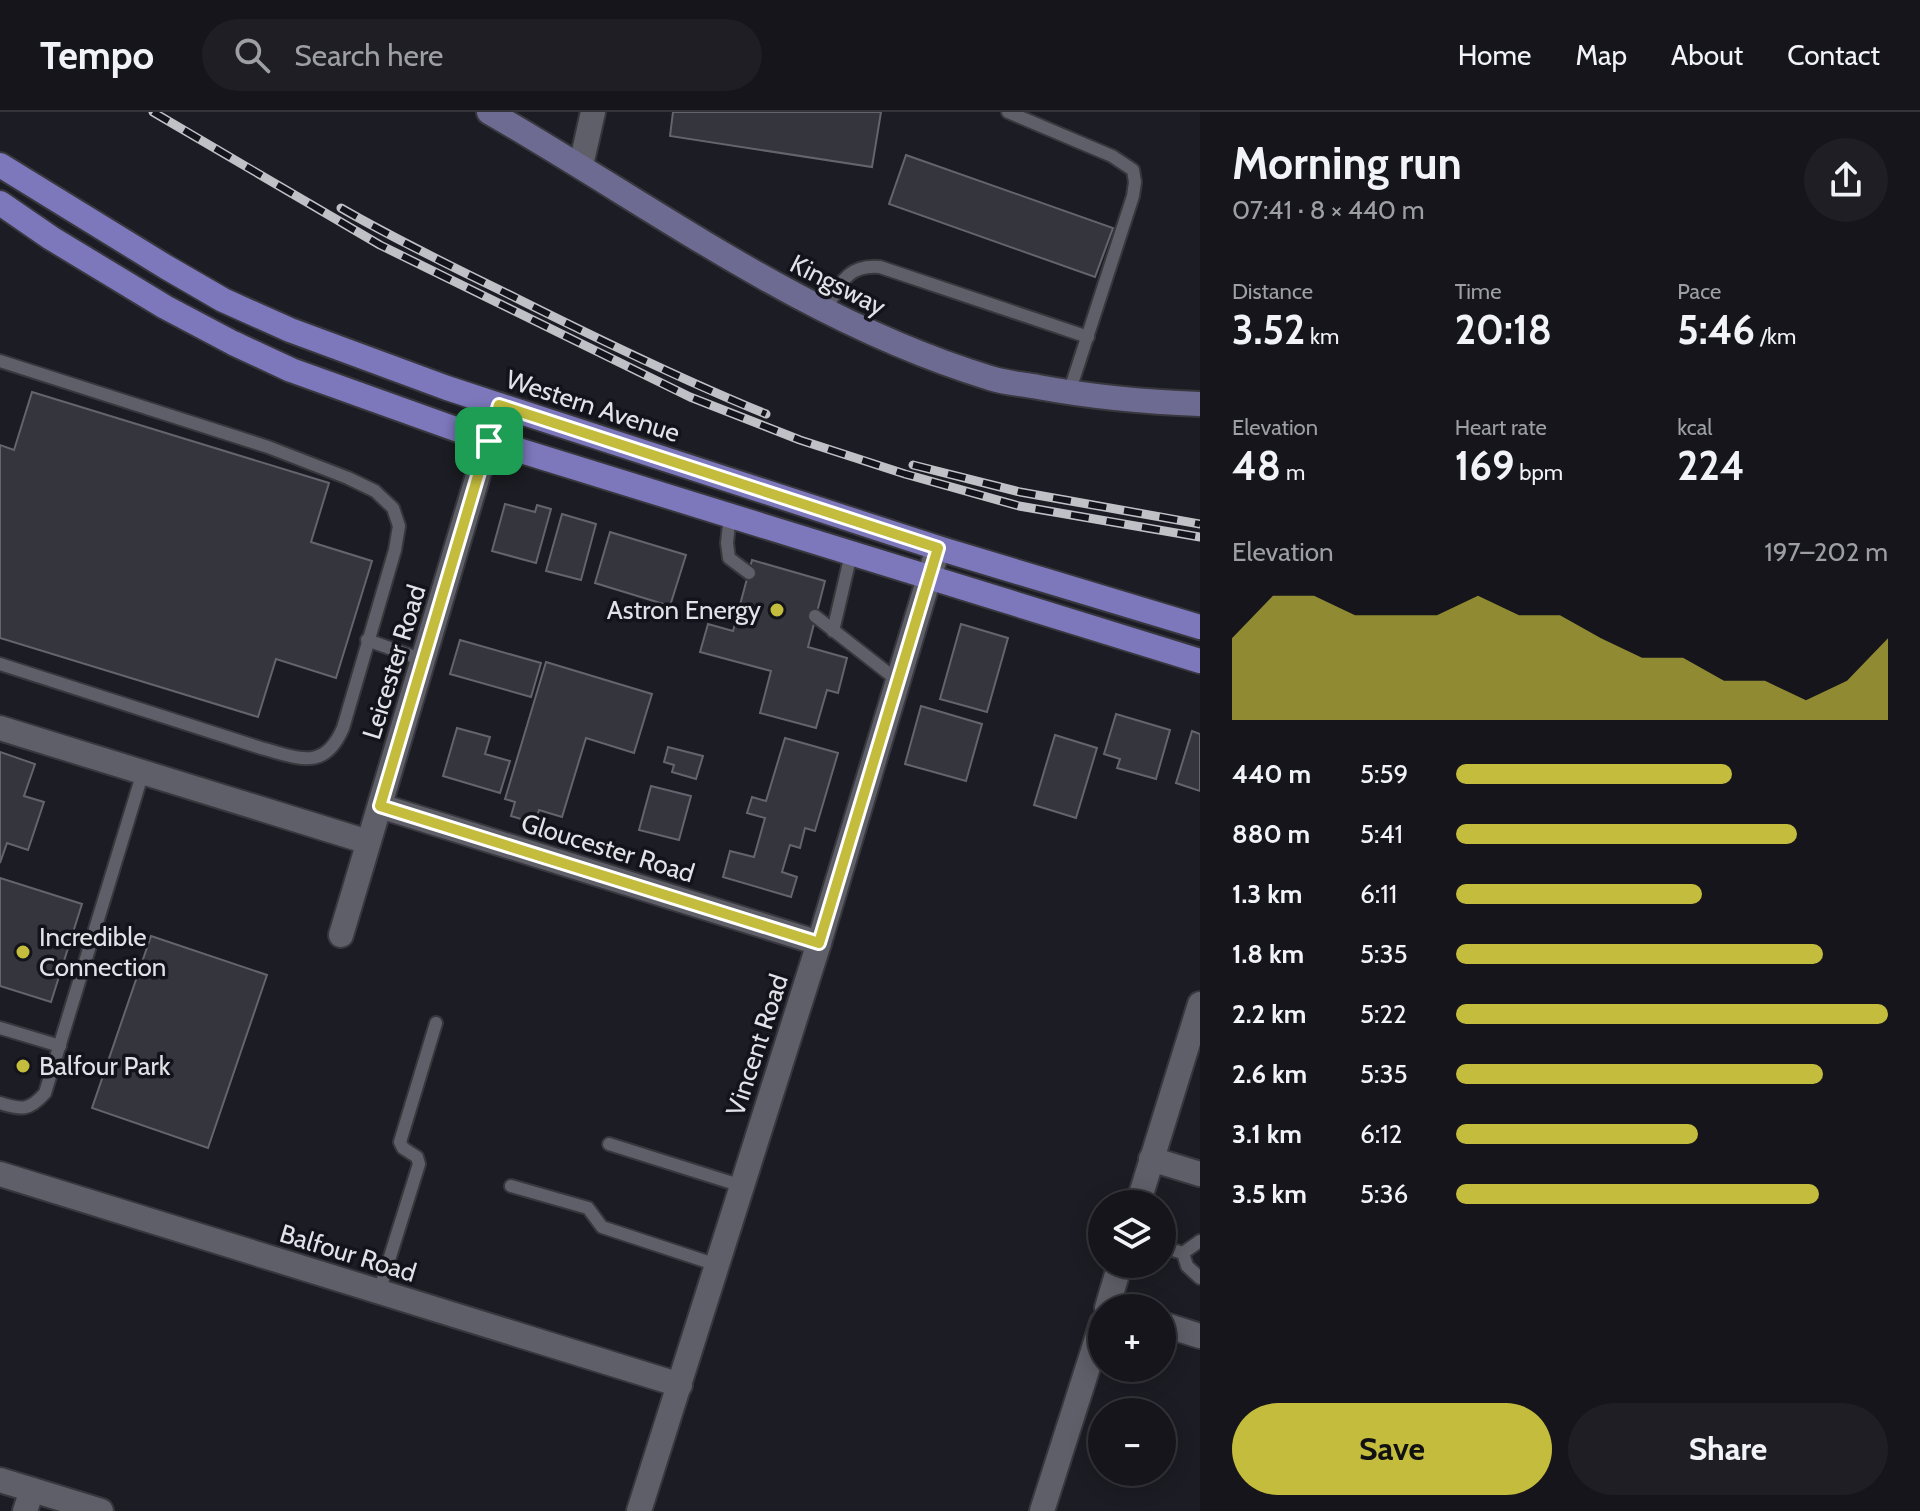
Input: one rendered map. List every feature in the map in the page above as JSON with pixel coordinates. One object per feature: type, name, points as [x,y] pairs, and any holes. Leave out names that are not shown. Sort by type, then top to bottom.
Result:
[{"type":"main road","name":"Kingsway","points":[[489,112],[581,165],[731,261],[874,336],[979,374],[1069,393],[1135,402],[1200,404]]},
{"type":"main road","name":"Western Avenue","points":[[0,165],[97,227],[223,300],[290,330],[499,405],[938,548],[1200,627]]},
{"type":"main road","points":[[0,203],[131,287],[233,343],[303,374],[489,441],[1200,661]]},
{"type":"street","points":[[581,165],[593,112]]},
{"type":"street","name":"Leicester Road","points":[[341,935],[499,405]]},
{"type":"street","name":"Vincent Road","points":[[639,1511],[819,943],[938,548]]},
{"type":"street","points":[[0,728],[368,842]]},
{"type":"street","name":"Gloucester Road","points":[[380,806],[819,943]]},
{"type":"street","points":[[1142,1190],[1200,1004]]},
{"type":"street","points":[[1151,1159],[1200,1174]]},
{"type":"street","name":"Balfour Road","points":[[0,1174],[680,1385]]},
{"type":"street","points":[[1176,1328],[1200,1336]]},
{"type":"street","points":[[1042,1511],[1088,1370]]},
{"type":"street","points":[[0,1480],[29,1500],[101,1511]]},
{"type":"lane","points":[[1008,112],[1112,156],[1133,170],[1133,196],[1069,393]]},
{"type":"lane","points":[[824,312],[844,278],[867,266],[880,267],[1088,337]]},
{"type":"lane","points":[[0,361],[322,466],[384,498],[397,516],[397,539],[343,728],[336,744],[325,754],[310,758],[261,748],[0,664]]},
{"type":"lane","points":[[730,515],[729,558],[749,573]]},
{"type":"lane","points":[[833,631],[851,554]]},
{"type":"lane","points":[[815,616],[897,680]]},
{"type":"lane","points":[[367,640],[423,660]]},
{"type":"lane","points":[[0,1103],[18,1109],[35,1105],[45,1093],[143,772]]},
{"type":"lane","points":[[379,1292],[419,1164],[417,1157],[403,1148],[400,1142],[436,1023]]},
{"type":"lane","points":[[0,1028],[60,1046]]},
{"type":"lane","points":[[609,1144],[742,1186]]},
{"type":"lane","points":[[511,1186],[588,1208],[602,1227],[717,1265]]},
{"type":"lane","points":[[1183,1253],[1200,1241]]},
{"type":"lane","points":[[1176,1251],[1183,1253]]},
{"type":"lane","points":[[1183,1253],[1187,1266],[1200,1278]]},
{"type":"building","points":[[673,112],[881,112],[872,167],[670,136]]},
{"type":"building","points":[[906,155],[1113,228],[1095,277],[889,204]]},
{"type":"building","points":[[32,392],[329,483],[311,542],[372,561],[336,678],[276,659],[258,717],[0,638],[0,445],[14,450]]},
{"type":"building","points":[[505,504],[535,512],[537,505],[551,509],[536,563],[492,551]]},
{"type":"building","points":[[562,514],[596,524],[581,580],[546,571]]},
{"type":"building","points":[[610,532],[686,555],[670,606],[595,583]]},
{"type":"building","points":[[752,560],[825,581],[808,647],[847,658],[838,693],[827,690],[816,728],[760,713],[771,671],[700,652],[708,624],[733,631]]},
{"type":"building","points":[[961,624],[1008,638],[987,712],[940,699]]},
{"type":"building","points":[[460,640],[541,663],[531,697],[450,674]]},
{"type":"building","points":[[546,662],[652,694],[634,753],[586,738],[562,817],[539,810],[535,823],[511,816],[515,802],[505,799]]},
{"type":"building","points":[[921,706],[982,724],[966,781],[905,764]]},
{"type":"building","points":[[1116,714],[1170,730],[1156,779],[1117,768],[1120,759],[1104,754]]},
{"type":"building","points":[[457,728],[490,737],[485,754],[510,761],[500,793],[443,776]]},
{"type":"building","points":[[1192,731],[1200,734],[1200,791],[1176,783]]},
{"type":"building","points":[[1055,735],[1097,748],[1076,818],[1034,805]]},
{"type":"building","points":[[785,738],[838,753],[815,831],[805,828],[800,848],[790,845],[782,872],[797,877],[791,897],[723,877],[730,851],[754,857],[765,818],[747,813],[752,797],[766,801]]},
{"type":"building","points":[[668,747],[703,756],[696,779],[672,772],[674,765],[664,762]]},
{"type":"building","points":[[0,752],[35,764],[24,796],[44,802],[28,850],[7,843],[0,863]]},
{"type":"building","points":[[651,786],[691,796],[679,840],[639,830]]},
{"type":"building","points":[[0,878],[82,904],[51,1002],[0,986]]},
{"type":"building","points":[[151,936],[267,975],[208,1148],[92,1108]]},
{"type":"railway","points":[[153,112],[380,245],[690,397],[800,440],[1019,506],[1200,537]]},
{"type":"railway","points":[[341,208],[608,343],[766,414]]},
{"type":"railway","points":[[913,465],[1020,492],[1200,524]]},
{"type":"place","name":"Astron Energy","points":[[777,610]]},
{"type":"place","name":"Incredible Connection","points":[[23,952]]},
{"type":"place","name":"Balfour Park","points":[[23,1066]]},
{"type":"route","points":[[499,405],[938,548],[819,943],[380,806],[489,441],[499,405]]}]
